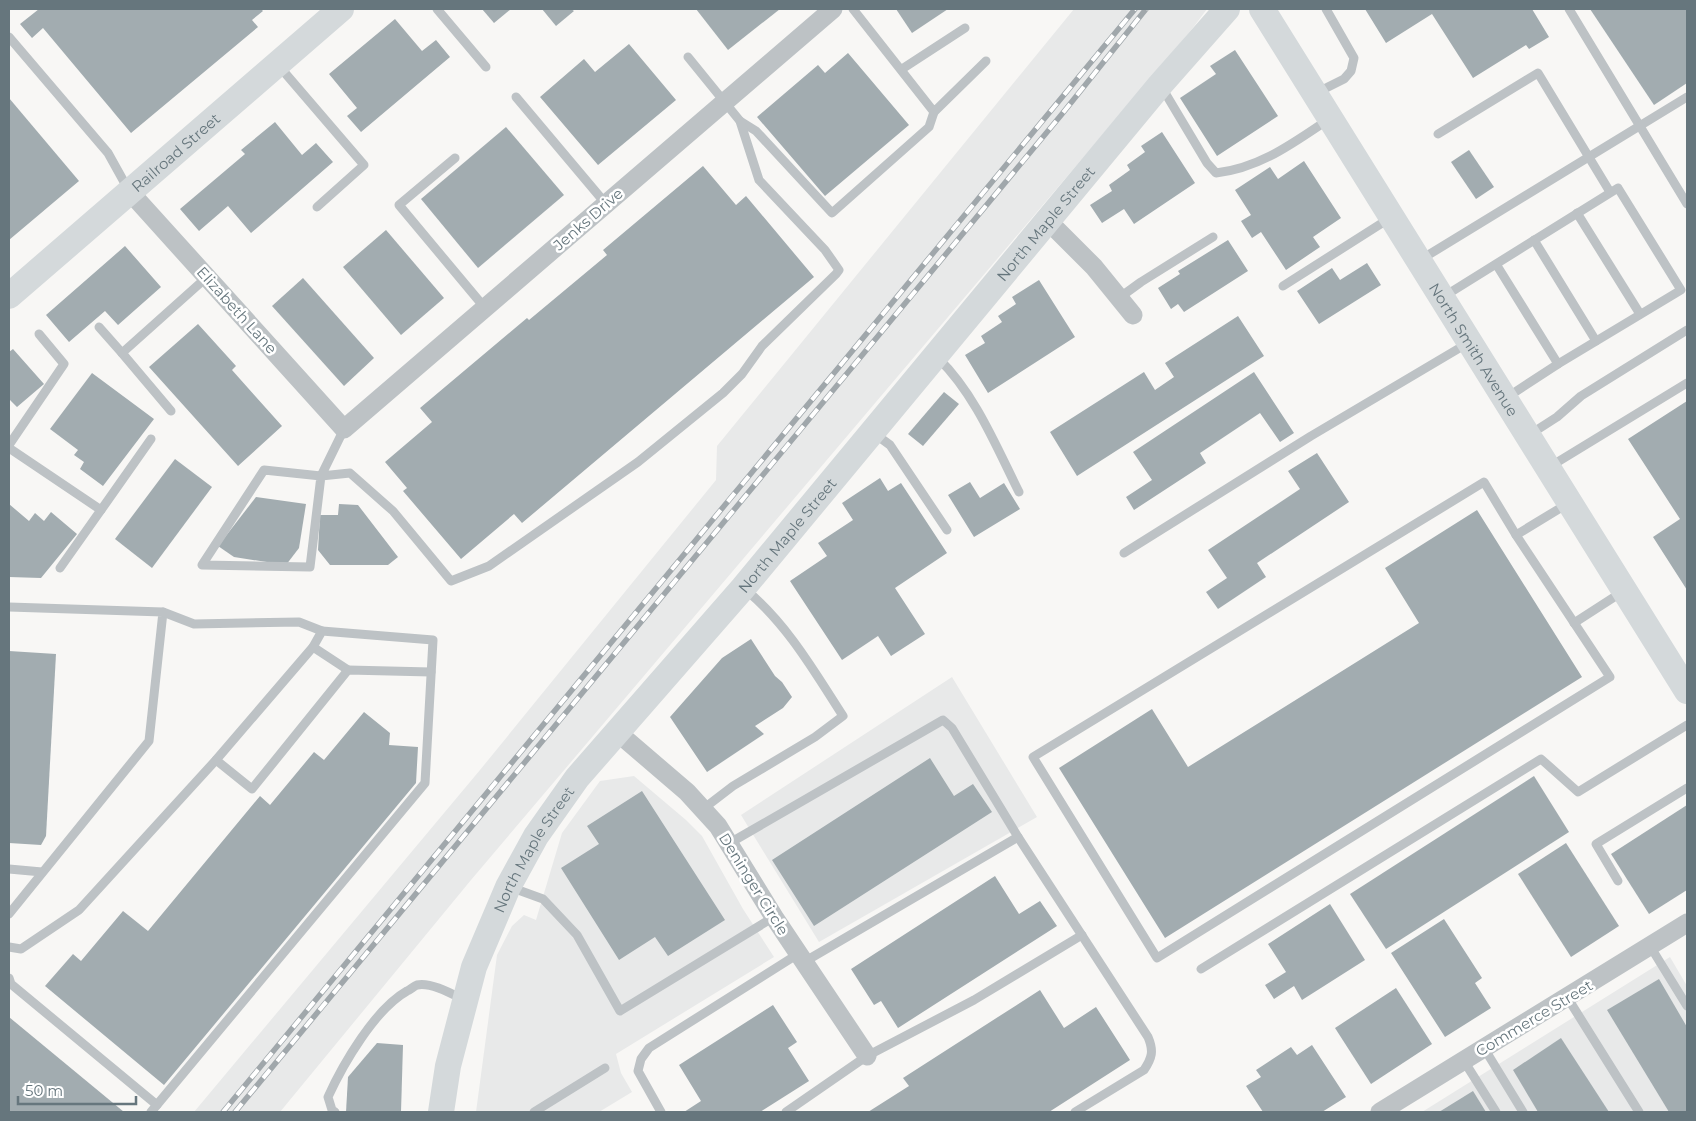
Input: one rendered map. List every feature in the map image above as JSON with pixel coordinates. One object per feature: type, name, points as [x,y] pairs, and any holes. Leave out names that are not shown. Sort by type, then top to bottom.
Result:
[{"type":"main road","name":"North Maple Street","points":[[441,1112],[448,1066],[474,967],[508,886],[536,836],[577,778],[743,588],[1160,85],[1227,9]]},
{"type":"main road","name":"North Smith Avenue","points":[[1262,9],[1625,591],[1677,666],[1687,691]]},
{"type":"main road","name":"Railroad Street","points":[[9,296],[338,10]]},
{"type":"street","name":"Jenks Drive","points":[[344,429],[832,9]]},
{"type":"street","name":"Elizabeth Lane","points":[[130,192],[344,429]]},
{"type":"street","points":[[1048,221],[1094,267],[1133,315]]},
{"type":"street","name":"Deninger Circle","points":[[617,732],[687,792],[718,826],[801,958],[867,1056]]},
{"type":"street","name":"Commerce Street","points":[[1380,1112],[1399,1107],[1464,1060],[1650,946],[1684,928]]},
{"type":"lane","points":[[437,9],[486,67]]},
{"type":"lane","points":[[853,9],[934,112]]},
{"type":"lane","points":[[1316,93],[1344,79],[1351,71],[1354,58],[1326,9]]},
{"type":"lane","points":[[1569,9],[1687,204]]},
{"type":"lane","points":[[902,70],[965,28]]},
{"type":"lane","points":[[9,37],[108,153],[130,192]]},
{"type":"lane","points":[[344,429],[321,476],[310,566],[202,565],[264,470],[321,476],[350,474],[393,511],[451,581],[488,566],[560,518],[638,462],[723,393],[742,374],[762,346],[840,270],[825,250],[759,180],[740,121],[688,57]]},
{"type":"lane","points":[[740,121],[756,131],[832,212],[929,127],[934,112],[986,61]]},
{"type":"lane","points":[[278,64],[364,165],[317,206]]},
{"type":"lane","points":[[1438,134],[1538,73],[1610,192]]},
{"type":"lane","points":[[1160,85],[1207,163],[1216,173],[1234,171],[1276,154],[1331,118]]},
{"type":"lane","points":[[516,97],[606,204]]},
{"type":"lane","points":[[1420,261],[1687,97]]},
{"type":"lane","points":[[455,158],[399,205],[485,308]]},
{"type":"lane","points":[[1442,297],[1618,188],[1681,290],[1505,398]]},
{"type":"lane","points":[[1577,213],[1640,314]]},
{"type":"lane","points":[[1283,286],[1392,216]]},
{"type":"lane","points":[[1119,298],[1213,237]]},
{"type":"lane","points":[[1534,240],[1596,341]]},
{"type":"lane","points":[[1496,264],[1558,364]]},
{"type":"lane","points":[[122,353],[207,277]]},
{"type":"lane","points":[[99,327],[171,411]]},
{"type":"lane","points":[[1529,435],[1557,416],[1581,396],[1687,330]]},
{"type":"lane","points":[[39,334],[64,364],[9,446],[101,510]]},
{"type":"lane","points":[[1124,553],[1312,436],[1470,342]]},
{"type":"lane","points":[[936,356],[952,372],[969,398],[1019,492]]},
{"type":"lane","points":[[1548,467],[1687,383]]},
{"type":"lane","points":[[872,432],[890,445],[947,530]]},
{"type":"lane","points":[[60,568],[151,439]]},
{"type":"lane","points":[[1484,482],[1516,535],[1610,677],[1157,958],[1033,757],[1484,482]]},
{"type":"lane","points":[[1516,535],[1570,502]]},
{"type":"lane","points":[[703,808],[733,786],[815,737],[842,716],[796,644],[764,605],[743,588]]},
{"type":"lane","points":[[1574,623],[1625,591]]},
{"type":"lane","points":[[9,608],[163,612],[194,624],[299,622],[322,631],[432,640],[425,783],[151,1112]]},
{"type":"lane","points":[[9,914],[149,741],[163,612]]},
{"type":"lane","points":[[9,948],[21,949],[80,910],[216,760],[313,647],[322,631]]},
{"type":"lane","points":[[313,647],[348,670],[431,672]]},
{"type":"lane","points":[[216,760],[252,789],[348,670]]},
{"type":"lane","points":[[728,844],[943,720],[952,728],[1018,837],[1148,1037],[1152,1048],[1151,1060],[1144,1070],[1075,1112]]},
{"type":"lane","points":[[1201,969],[1541,759],[1578,792],[1687,725]]},
{"type":"lane","points":[[1618,881],[1596,844],[1687,788]]},
{"type":"lane","points":[[660,1112],[638,1071],[641,1059],[649,1048],[801,958],[1018,837]]},
{"type":"lane","points":[[9,869],[42,872]]},
{"type":"lane","points":[[508,886],[543,899],[577,935],[620,1011],[774,916]]},
{"type":"lane","points":[[786,1112],[867,1056],[974,1000],[1082,935]]},
{"type":"lane","points":[[1650,946],[1687,1006]]},
{"type":"lane","points":[[9,978],[11,984],[157,1105]]},
{"type":"lane","points":[[334,1112],[328,1097],[338,1075],[369,1028],[399,996],[417,985],[436,988],[464,1000]]},
{"type":"lane","points":[[1567,998],[1639,1112]]},
{"type":"lane","points":[[1484,1048],[1522,1112]]},
{"type":"lane","points":[[1464,1060],[1496,1112]]},
{"type":"lane","points":[[534,1112],[605,1068]]},
{"type":"shaded area","points":[[1074,9],[1207,9],[471,880],[280,1112],[194,1112],[480,770],[716,480],[717,446]]},
{"type":"shaded area","points":[[952,677],[1037,817],[819,942],[741,815]]},
{"type":"shaded area","points":[[634,776],[702,836],[743,909],[774,957],[616,1054],[621,1073],[632,1092],[599,1112],[476,1112],[497,955],[512,926],[524,915],[536,920],[562,833],[600,781]]},
{"type":"shaded area","points":[[1670,957],[1687,986],[1687,1112],[1422,1112]]},
{"type":"building","points":[[39,9],[261,9],[263,11],[252,20],[258,27],[131,133],[43,28],[32,38],[20,24]]},
{"type":"building","points":[[482,9],[511,9],[494,23]]},
{"type":"building","points":[[542,9],[571,9],[574,11],[556,26]]},
{"type":"building","points":[[696,9],[780,9],[728,50]]},
{"type":"building","points":[[896,9],[948,9],[912,33]]},
{"type":"building","points":[[1365,9],[1532,9],[1549,37],[1529,49],[1526,45],[1473,78],[1432,14],[1386,43]]},
{"type":"building","points":[[1590,9],[1687,9],[1687,83],[1654,105]]},
{"type":"building","points":[[395,19],[422,51],[436,40],[450,57],[361,132],[347,116],[357,108],[329,74]]},
{"type":"building","points":[[629,44],[676,100],[598,165],[540,97],[584,59],[595,72]]},
{"type":"building","points":[[1235,50],[1278,116],[1217,156],[1180,98],[1216,74],[1210,66]]},
{"type":"building","points":[[848,53],[909,125],[825,196],[757,117],[818,65],[825,73]]},
{"type":"building","points":[[9,98],[79,181],[9,240]]},
{"type":"building","points":[[275,122],[302,155],[316,143],[333,162],[251,233],[228,206],[199,231],[180,209],[245,154],[241,150]]},
{"type":"building","points":[[506,127],[564,195],[478,268],[421,199]]},
{"type":"building","points":[[1162,132],[1195,183],[1134,224],[1124,209],[1102,223],[1090,205],[1112,191],[1109,185],[1130,170],[1127,165],[1145,152],[1141,146]]},
{"type":"building","points":[[1469,150],[1494,187],[1476,199],[1451,162]]},
{"type":"building","points":[[1304,161],[1341,218],[1313,237],[1320,247],[1286,270],[1261,232],[1252,238],[1241,221],[1251,215],[1235,190],[1270,167],[1278,179]]},
{"type":"building","points":[[703,166],[736,205],[746,196],[814,277],[522,523],[514,514],[461,559],[403,491],[407,488],[385,462],[432,422],[420,408],[527,318],[529,320],[607,255],[603,250]]},
{"type":"building","points":[[386,230],[444,298],[401,335],[343,267]]},
{"type":"building","points":[[1228,240],[1248,271],[1184,312],[1178,304],[1171,309],[1158,288],[1180,274],[1178,271]]},
{"type":"building","points":[[125,246],[161,287],[118,325],[105,311],[69,342],[46,315]]},
{"type":"building","points":[[1367,263],[1381,285],[1319,324],[1297,291],[1332,268],[1340,280]]},
{"type":"building","points":[[303,278],[374,358],[344,386],[272,306]]},
{"type":"building","points":[[1039,280],[1075,337],[988,393],[965,355],[985,343],[981,336],[1002,322],[998,316],[1016,304],[1012,297]]},
{"type":"building","points":[[1238,316],[1264,356],[1077,476],[1050,432],[1144,372],[1155,390],[1174,377],[1165,363]]},
{"type":"building","points":[[198,324],[236,366],[232,370],[282,426],[238,466],[149,367]]},
{"type":"building","points":[[13,349],[44,384],[17,407],[9,401],[9,352]]},
{"type":"building","points":[[1254,372],[1294,433],[1280,442],[1260,413],[1200,453],[1206,463],[1134,510],[1126,497],[1152,480],[1133,452]]},
{"type":"building","points":[[92,373],[154,419],[103,486],[80,469],[84,462],[74,455],[78,450],[50,429]]},
{"type":"building","points":[[944,392],[959,404],[923,446],[908,434]]},
{"type":"building","points":[[1687,401],[1687,590],[1653,537],[1680,519],[1628,439]]},
{"type":"building","points":[[1317,453],[1349,502],[1257,563],[1266,577],[1218,609],[1206,592],[1227,578],[1208,550],[1300,489],[1288,471]]},
{"type":"building","points":[[175,459],[212,487],[152,568],[115,539]]},
{"type":"building","points":[[880,478],[888,491],[901,483],[947,553],[895,588],[925,634],[891,656],[878,636],[842,660],[790,581],[827,556],[818,543],[853,520],[842,503]]},
{"type":"building","points":[[970,482],[980,498],[1004,483],[1020,509],[974,537],[948,495]]},
{"type":"building","points":[[256,497],[306,504],[299,548],[286,565],[234,557],[218,546]]},
{"type":"building","points":[[9,504],[29,521],[35,513],[44,521],[51,512],[77,534],[41,578],[9,577]]},
{"type":"building","points":[[339,504],[358,505],[398,557],[388,565],[330,565],[318,550],[320,515],[338,515]]},
{"type":"building","points":[[1477,510],[1582,677],[1165,938],[1059,768],[1152,709],[1188,767],[1419,623],[1385,568]]},
{"type":"building","points":[[751,639],[775,676],[782,682],[792,697],[783,708],[755,726],[764,734],[707,772],[670,717],[722,658]]},
{"type":"building","points":[[9,651],[56,654],[46,836],[41,845],[9,843]]},
{"type":"building","points":[[364,712],[390,733],[389,745],[418,747],[416,783],[164,1085],[45,986],[73,954],[81,961],[123,911],[148,931],[260,796],[270,805],[314,752],[324,760]]},
{"type":"building","points":[[930,758],[954,796],[973,784],[992,812],[814,926],[772,860]]},
{"type":"building","points":[[1534,776],[1569,832],[1386,949],[1350,894]]},
{"type":"building","points":[[642,791],[725,920],[668,956],[655,937],[619,960],[561,868],[599,844],[587,826]]},
{"type":"building","points":[[1687,805],[1687,890],[1649,914],[1611,854]]},
{"type":"building","points":[[1566,843],[1619,926],[1571,957],[1518,874]]},
{"type":"building","points":[[995,876],[1019,914],[1040,901],[1057,926],[898,1028],[881,1001],[874,1005],[851,969]]},
{"type":"building","points":[[1330,904],[1365,960],[1302,1000],[1294,986],[1274,999],[1265,985],[1286,972],[1268,944]]},
{"type":"building","points":[[1444,919],[1482,978],[1475,983],[1491,1008],[1445,1037],[1391,953]]},
{"type":"building","points":[[1659,979],[1687,1027],[1687,1112],[1669,1112],[1607,1010]]},
{"type":"building","points":[[1396,988],[1432,1044],[1371,1084],[1335,1028]]},
{"type":"building","points":[[1040,990],[1064,1028],[1096,1007],[1130,1060],[1049,1112],[868,1112],[909,1086],[903,1078]]},
{"type":"building","points":[[773,1005],[797,1042],[788,1048],[809,1081],[760,1112],[684,1112],[701,1101],[679,1065]]},
{"type":"building","points":[[9,1017],[124,1112],[9,1112]]},
{"type":"building","points":[[1561,1038],[1609,1112],[1538,1112],[1513,1070]]},
{"type":"building","points":[[377,1043],[403,1045],[401,1112],[346,1112],[348,1077]]},
{"type":"building","points":[[1312,1045],[1346,1097],[1322,1112],[1263,1112],[1246,1086],[1261,1077],[1256,1070],[1291,1047],[1297,1055]]},
{"type":"building","points":[[1473,1091],[1486,1112],[1439,1112]]},
{"type":"railway","points":[[223,1112],[1135,9]]},
{"type":"railway","points":[[235,1112],[1062,114],[1146,9]]}]
